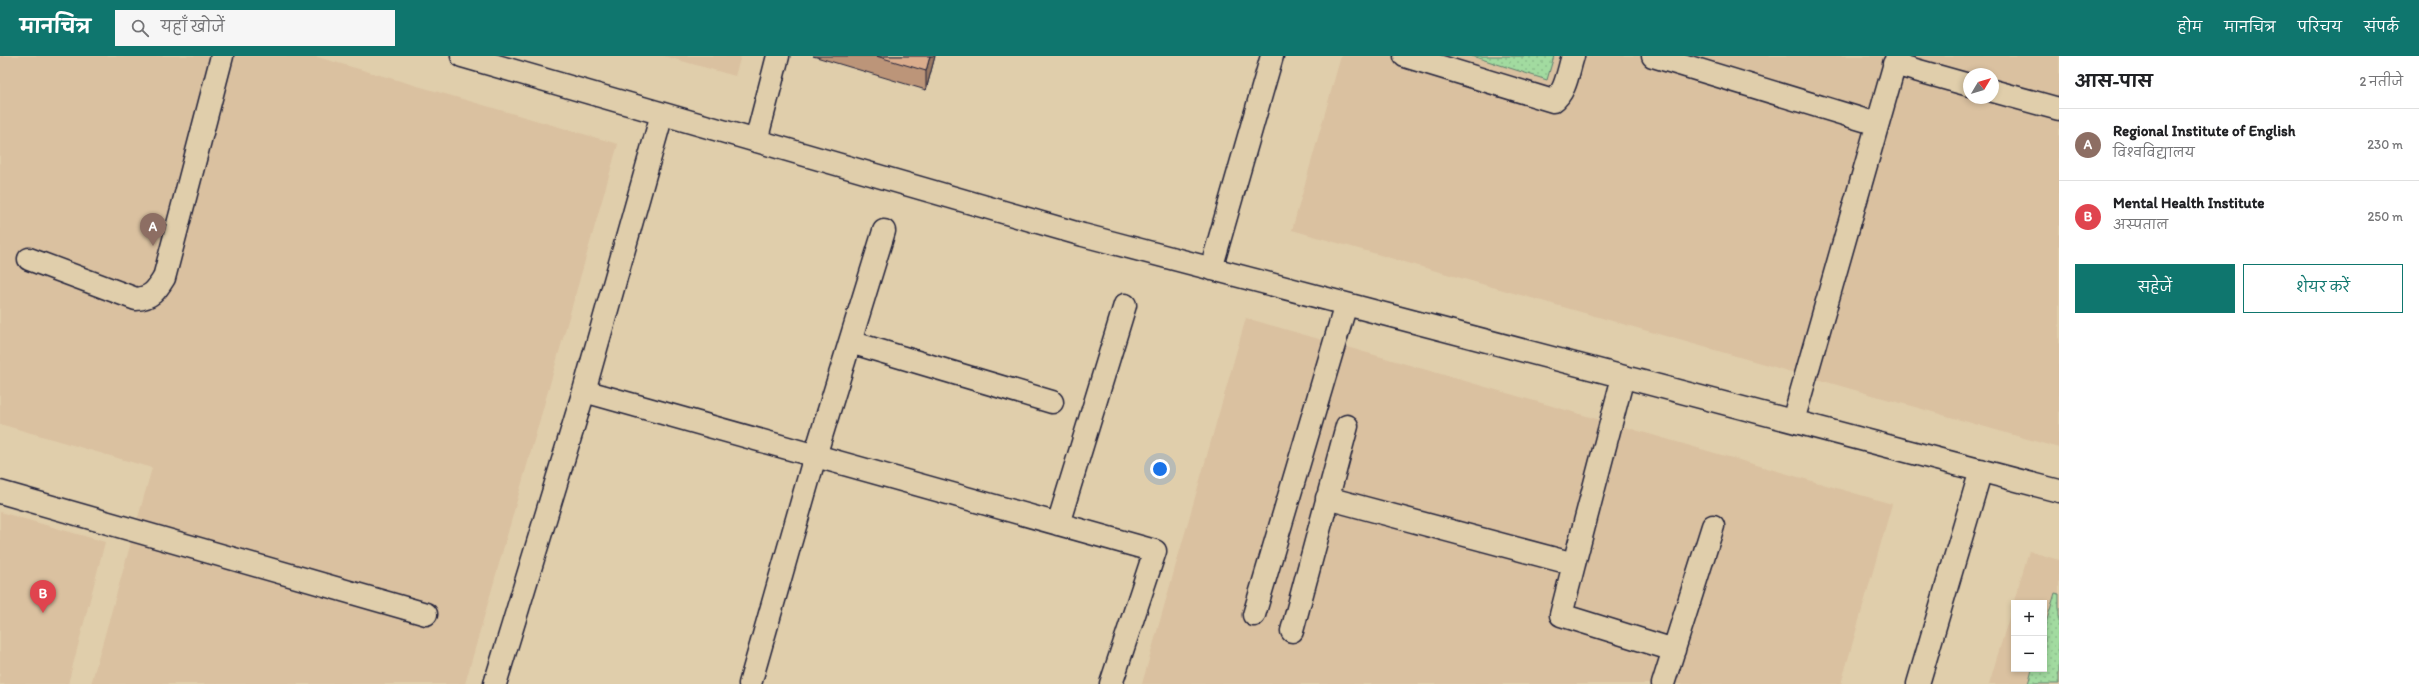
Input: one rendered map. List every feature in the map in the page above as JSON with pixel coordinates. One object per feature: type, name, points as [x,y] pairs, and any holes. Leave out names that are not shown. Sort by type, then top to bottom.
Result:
[{"type":"street","points":[[30,259],[136,299],[147,298],[155,291],[164,278],[222,56]]},
{"type":"street","points":[[462,56],[1083,236],[2059,491]]},
{"type":"street","points":[[756,141],[778,56]]},
{"type":"street","points":[[1211,269],[1272,56]]},
{"type":"street","points":[[1405,56],[1553,102],[1559,97],[1563,89],[1573,56]]},
{"type":"street","points":[[1653,56],[1877,124]]},
{"type":"street","points":[[1793,421],[1896,60],[1963,83]]},
{"type":"street","points":[[1999,93],[2059,110]]},
{"type":"street","points":[[495,684],[584,391],[662,114]]},
{"type":"street","points":[[755,683],[815,456],[884,231]]},
{"type":"street","points":[[1254,615],[1346,304]]},
{"type":"street","points":[[1058,524],[1125,305]]},
{"type":"street","points":[[850,342],[1052,402]]},
{"type":"street","points":[[1623,377],[1561,615],[1674,650]]},
{"type":"street","points":[[584,391],[1155,551],[1111,684]]},
{"type":"street","points":[[1292,630],[1347,426]]},
{"type":"street","points":[[1918,684],[1981,470]]},
{"type":"street","points":[[0,492],[426,614]]},
{"type":"street","points":[[1327,498],[1574,564]]},
{"type":"street","points":[[1663,684],[1713,526]]},
{"type":"shaded area","points":[[0,56],[314,56],[618,144],[465,684],[91,684],[152,468],[0,424]]},
{"type":"shaded area","points":[[664,56],[741,56],[735,76]]},
{"type":"shaded area","points":[[1341,56],[2059,56],[2059,448],[1292,230]]},
{"type":"shaded area","points":[[1246,318],[1892,504],[1841,684],[1142,684]]},
{"type":"shaded area","points":[[0,512],[105,542],[68,684],[0,684]]},
{"type":"shaded area","points":[[2029,551],[2059,560],[2059,684],[1989,684],[2011,611],[2011,672],[2047,672],[2047,600],[2014,600]]},
{"type":"green space","points":[[1472,56],[1554,56],[1547,80]]},
{"type":"green space","points":[[2055,593],[2059,594],[2059,684],[2028,684],[2031,672],[2047,672],[2047,620]]},
{"type":"building","points":[[876,56],[930,56],[926,71]]},
{"type":"place","name":"Regional Institute of English","points":[[153,246]]},
{"type":"place","name":"Mental Health Institute","points":[[43,613]]}]
